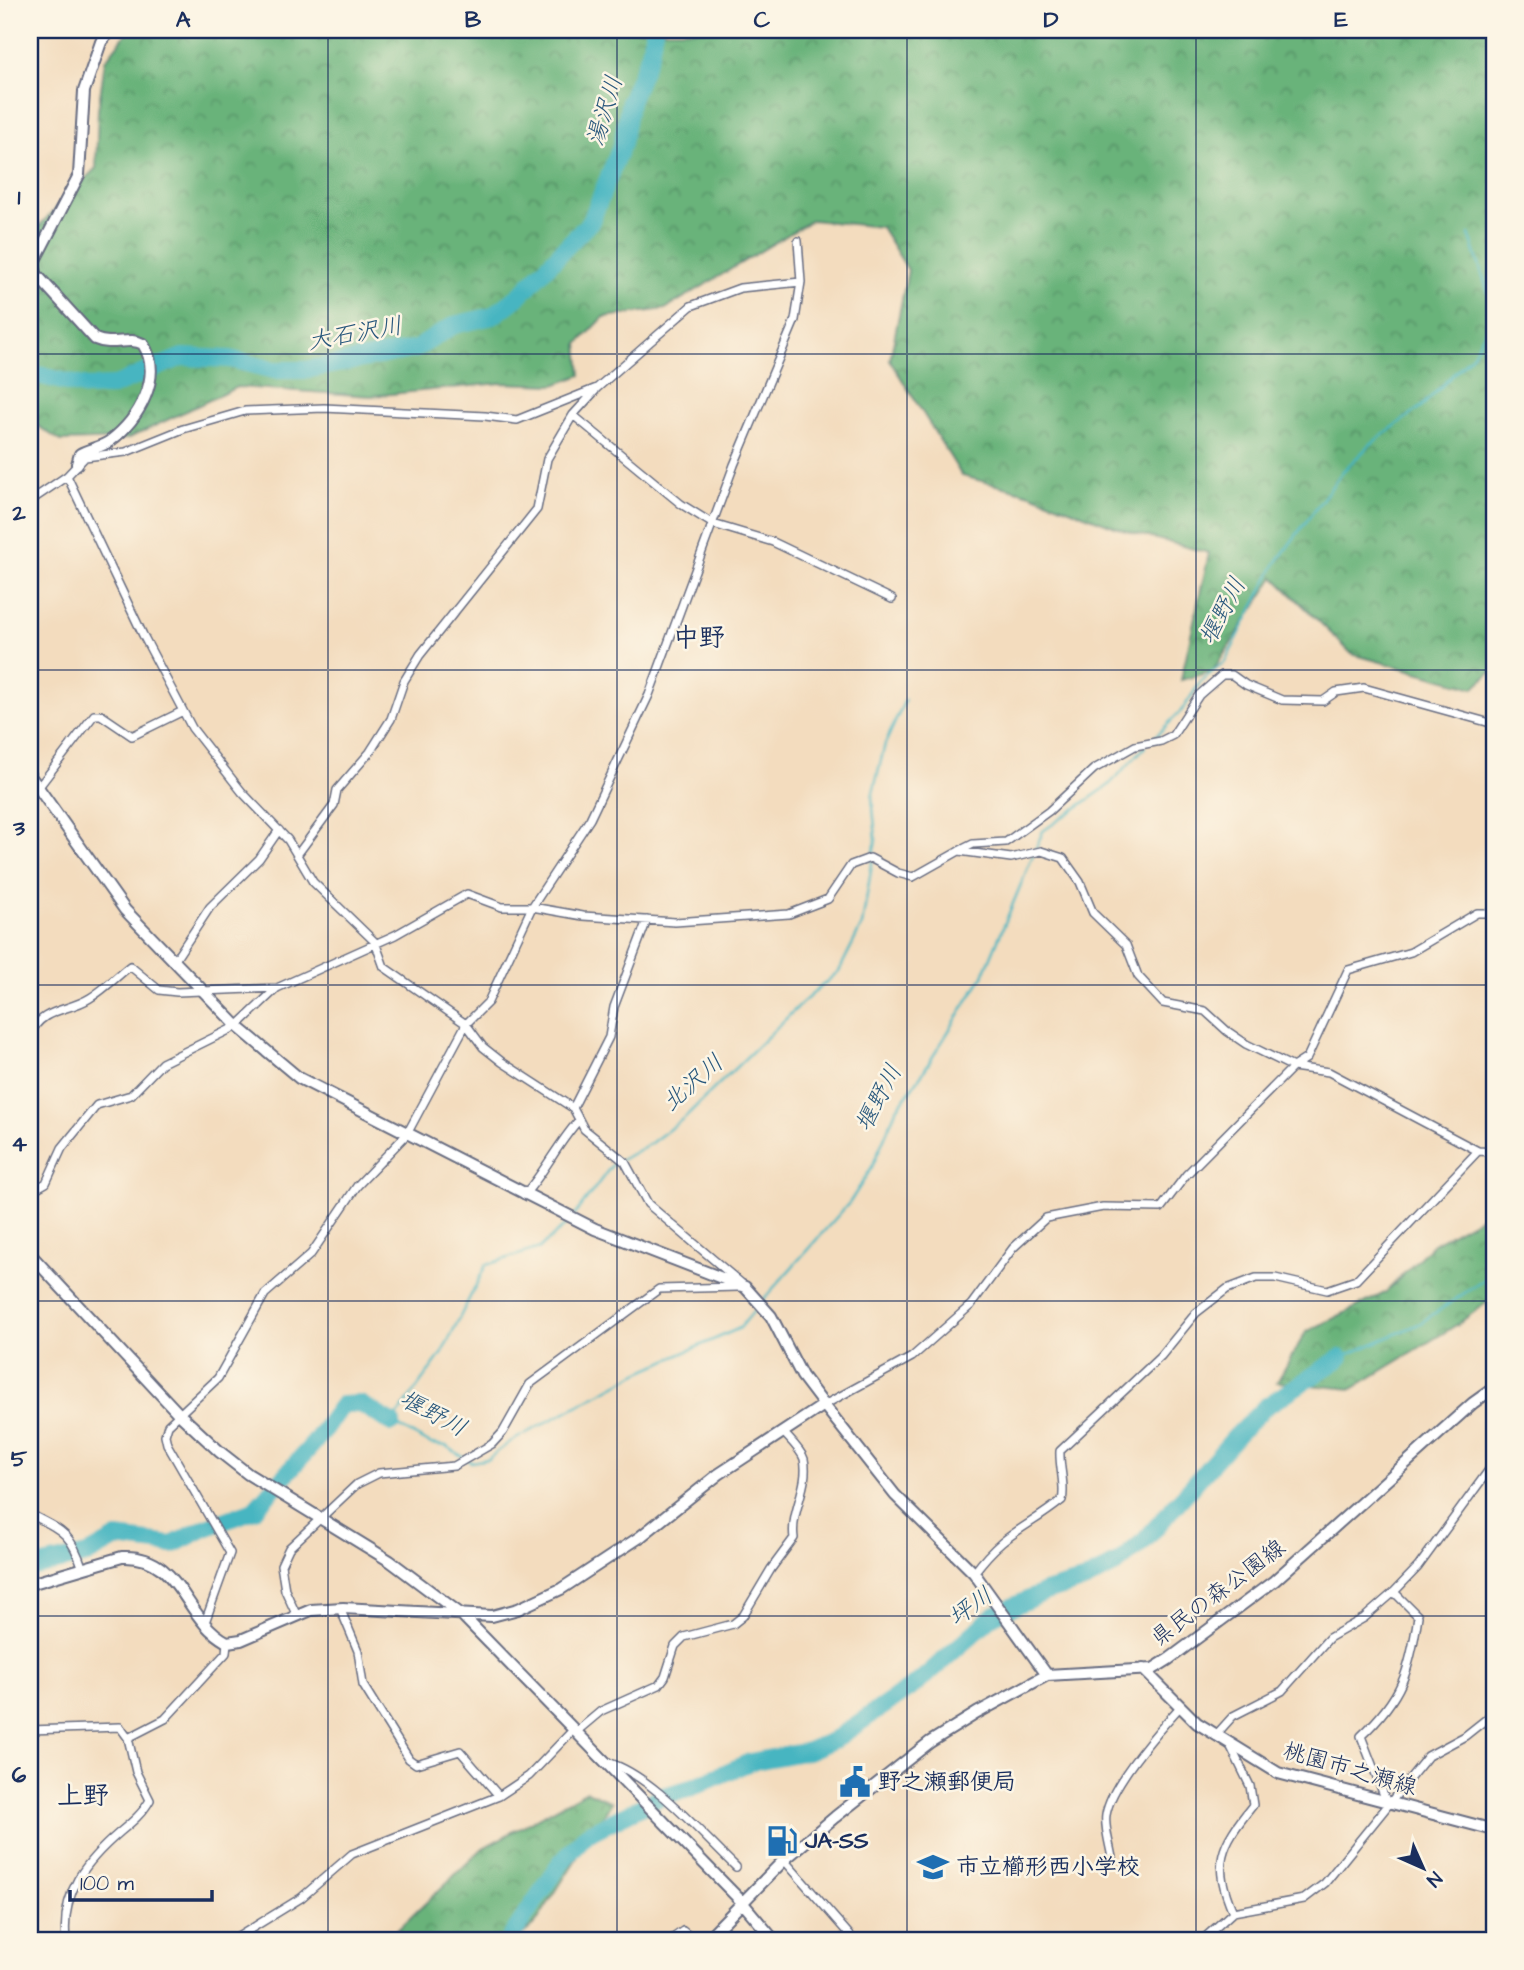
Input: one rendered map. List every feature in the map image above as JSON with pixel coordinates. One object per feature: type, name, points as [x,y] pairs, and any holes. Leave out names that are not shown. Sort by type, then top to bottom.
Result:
[{"type":"street","points":[[77,464],[80,454],[109,442],[128,422],[144,400],[153,373],[147,351],[137,341],[108,345],[95,339],[36,274],[34,262],[79,175],[84,91],[101,42],[111,30]]},
{"type":"street","points":[[204,1625],[230,1562],[228,1546],[167,1444],[165,1435],[178,1413],[218,1378],[265,1294],[311,1254],[357,1186],[407,1134],[466,1024],[488,1002],[532,908],[590,819],[637,720],[776,360],[794,320],[801,282],[798,241]]},
{"type":"street","points":[[297,855],[334,806],[337,790],[370,752],[391,719],[404,681],[420,655],[537,509],[547,459],[573,415],[597,388],[691,306],[740,288],[801,282]]},
{"type":"street","points":[[30,501],[67,476],[85,457],[126,452],[183,429],[245,411],[336,409],[517,420],[597,388]]},
{"type":"street","points":[[573,415],[681,504],[713,524],[773,542],[892,600]]},
{"type":"street","points":[[67,476],[192,728],[242,792],[279,831],[313,882],[375,942],[384,967],[466,1024],[483,1047],[502,1062],[573,1108],[584,1129],[625,1162],[648,1205],[745,1287],[764,1308],[802,1376],[824,1405],[895,1495],[978,1578],[1047,1675]]},
{"type":"street","points":[[30,1192],[46,1183],[62,1148],[97,1105],[131,1095],[162,1063],[237,1026],[277,988],[432,915],[467,894],[502,906],[583,916],[675,922],[800,910],[828,899],[850,864],[870,858],[913,877],[973,844],[1006,842],[1049,811],[1094,769],[1140,745],[1173,735],[1199,695],[1222,675],[1232,675],[1246,685],[1282,700],[1323,701],[1336,692],[1364,688],[1494,724]]},
{"type":"street","points":[[38,788],[94,715],[101,715],[132,736],[183,711]]},
{"type":"street","points":[[30,776],[125,910],[237,1026],[299,1078],[578,1221],[745,1287]]},
{"type":"street","points":[[175,960],[210,907],[259,859],[279,831]]},
{"type":"street","points":[[959,851],[1011,858],[1040,851],[1063,858],[1080,882],[1093,914],[1126,945],[1138,976],[1163,1003],[1205,1011],[1246,1044],[1293,1067],[1329,1072],[1478,1151],[1494,1152]]},
{"type":"street","points":[[30,1584],[82,1567],[137,1556],[150,1560],[174,1580],[204,1625],[227,1642],[240,1640],[296,1614],[340,1608],[492,1616],[518,1609],[561,1589],[640,1537],[719,1474],[824,1405],[912,1357],[971,1305],[1013,1248],[1046,1218],[1103,1207],[1161,1208],[1186,1175],[1293,1067],[1307,1058],[1348,970],[1411,952],[1477,913],[1494,913]]},
{"type":"street","points":[[573,1108],[609,1037],[614,1007],[647,920]]},
{"type":"street","points":[[30,1035],[34,1026],[46,1014],[89,999],[130,966],[159,990],[277,988]]},
{"type":"street","points":[[523,1195],[537,1180],[559,1142],[579,1120]]},
{"type":"street","points":[[978,1578],[989,1553],[1009,1534],[1062,1500],[1065,1492],[1059,1470],[1060,1451],[1161,1356],[1196,1313],[1227,1289],[1256,1278],[1275,1278],[1327,1290],[1356,1280],[1478,1151]]},
{"type":"street","points":[[30,1254],[178,1413],[220,1452],[319,1520],[390,1561],[462,1615],[741,1901],[774,1940]]},
{"type":"street","points":[[296,1614],[285,1590],[281,1565],[299,1536],[357,1484],[379,1473],[439,1469],[459,1462],[492,1444],[503,1432],[530,1384],[659,1289],[745,1287]]},
{"type":"street","name":"県民の森公園線","points":[[706,1940],[741,1901],[784,1860],[930,1742],[1047,1675],[1153,1669],[1169,1659],[1241,1608],[1473,1403],[1494,1388]]},
{"type":"street","points":[[233,1940],[301,1898],[352,1854],[499,1796],[529,1776],[575,1730],[601,1712],[659,1685],[665,1677],[675,1646],[684,1637],[733,1624],[751,1606],[771,1569],[794,1538],[792,1527],[802,1484],[803,1457],[783,1432]]},
{"type":"street","points":[[1215,1736],[1233,1716],[1282,1691],[1329,1638],[1364,1618],[1394,1592],[1418,1567],[1494,1463]]},
{"type":"street","points":[[30,1514],[65,1532],[77,1551],[82,1567]]},
{"type":"street","points":[[1387,1804],[1360,1736],[1398,1694],[1413,1651],[1418,1616],[1394,1592]]},
{"type":"street","points":[[340,1608],[358,1651],[363,1685],[409,1759],[416,1764],[460,1751],[499,1796]]},
{"type":"street","points":[[128,1738],[165,1719],[226,1653],[227,1642]]},
{"type":"street","name":"桃園市之瀬線","points":[[1143,1670],[1179,1708],[1215,1736],[1278,1773],[1387,1804],[1494,1830]]},
{"type":"street","points":[[1111,1858],[1106,1815],[1120,1784],[1154,1734],[1179,1708]]},
{"type":"street","points":[[1202,1940],[1233,1913],[1304,1899],[1325,1883],[1428,1756],[1465,1736],[1494,1713]]},
{"type":"street","points":[[30,1730],[120,1727],[128,1738],[136,1772],[150,1800],[135,1819],[83,1868],[71,1887],[66,1907],[66,1940]]},
{"type":"street","points":[[1230,1744],[1250,1786],[1253,1805],[1238,1823],[1219,1860],[1221,1885],[1233,1913]]},
{"type":"street","points":[[606,1762],[626,1768],[650,1785],[736,1867]]},
{"type":"street","points":[[784,1860],[854,1940]]},
{"type":"street","points":[[670,1940],[682,1931],[694,1940]]},
{"type":"street","points":[[83,1940],[106,1940]]},
{"type":"green space","points":[[129,30],[1494,30],[1494,669],[1474,688],[1352,654],[1274,577],[1213,671],[1181,680],[1209,553],[1123,530],[1031,494],[962,476],[890,360],[908,270],[881,227],[812,220],[665,309],[604,317],[578,344],[581,375],[554,385],[501,383],[371,396],[237,387],[127,439],[61,441],[30,421],[30,235],[96,168],[98,110],[105,61]]},
{"type":"green space","points":[[1494,1210],[1494,1297],[1458,1324],[1352,1389],[1277,1382],[1306,1332],[1385,1293],[1433,1244]]},
{"type":"green space","points":[[587,1791],[612,1802],[535,1924],[516,1940],[387,1940],[483,1848]]},
{"type":"waterway","name":"大石沢川","points":[[30,373],[87,387],[113,386],[182,357],[230,359],[274,370],[305,370],[416,349],[454,325],[493,316],[519,296],[591,221],[622,144],[630,101],[650,53],[654,30]]},
{"type":"waterway","name":"堰野川","points":[[1152,740],[1183,709],[1201,681],[1225,662],[1276,563],[1343,471],[1372,443],[1422,406],[1473,354],[1490,322],[1493,307],[1469,234]]},
{"type":"waterway","name":"北沢川","points":[[574,1216],[612,1165],[651,1143],[684,1118],[802,1003],[839,971],[862,925],[876,839],[872,797],[885,744],[905,700]]},
{"type":"waterway","name":"堰野川","points":[[761,1302],[850,1202],[872,1167],[896,1110],[922,1074],[983,976],[1043,831],[1108,786],[1145,747]]},
{"type":"waterway","name":"堰野川","points":[[570,1221],[540,1248],[486,1265],[442,1353],[392,1423],[431,1444],[446,1446],[471,1462],[488,1459],[510,1442],[638,1373],[740,1328],[757,1307]]},
{"type":"waterway","name":"坪川","points":[[1340,1358],[1419,1324],[1494,1273]]},
{"type":"waterway","name":"坪川","points":[[509,1940],[562,1861],[587,1834],[663,1796],[688,1789],[750,1762],[808,1751],[834,1740],[920,1681],[994,1615],[1045,1592],[1086,1580],[1118,1563],[1145,1540],[1236,1436],[1265,1407],[1340,1358]]},
{"type":"waterway","name":"堰野川","points":[[30,1568],[87,1555],[117,1538],[172,1545],[205,1528],[254,1510],[314,1443],[342,1405],[360,1404],[392,1423]]},
{"type":"place","name":"野之瀬郵便局","points":[[855,1782]]},
{"type":"place","name":"JA-SS","points":[[782,1841]]},
{"type":"place","name":"市立櫛形西小学校","points":[[933,1867]]},
{"type":"district","name":"中野","points":[[699,638]]},
{"type":"district","name":"上野","points":[[83,1796]]},
{"type":"water label","name":"湯沢川","points":[[605,111]]}]
